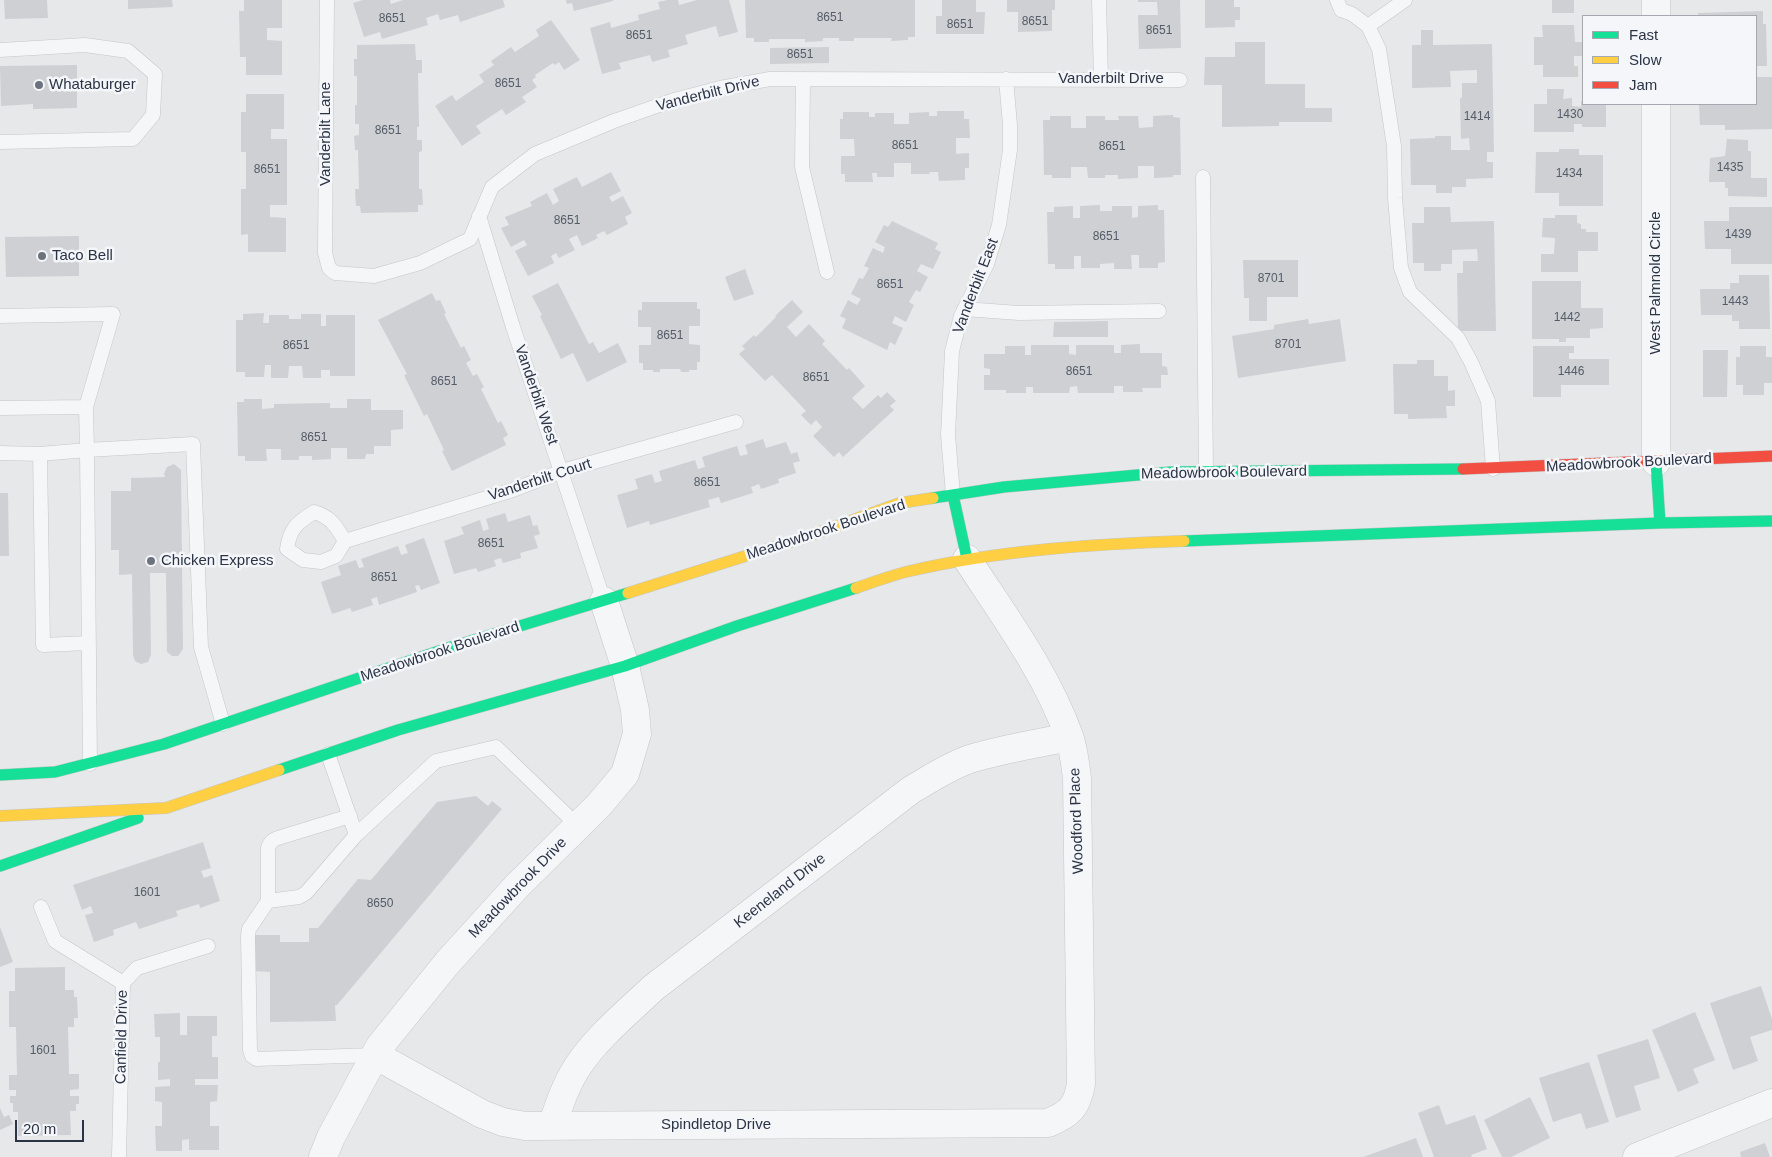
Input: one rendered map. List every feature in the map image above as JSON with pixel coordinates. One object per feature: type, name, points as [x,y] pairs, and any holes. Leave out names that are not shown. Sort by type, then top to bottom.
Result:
[{"type":"main road","name":"Meadowbrook Boulevard","points":[[0,775],[55,772],[164,744],[451,647],[806,537],[900,503],[1023,485],[1171,472],[1493,469],[1772,456]]},
{"type":"main road","points":[[1656,462],[1660,523]]},
{"type":"main road","points":[[953,495],[967,559]]},
{"type":"main road","points":[[0,866],[398,730],[625,666],[737,626],[908,571],[967,559],[1104,544],[1660,523],[1772,521]]},
{"type":"main road","points":[[0,816],[166,808]]},
{"type":"street","points":[[1656,0],[1656,15]]},
{"type":"street","name":"West Palmnold Circle","points":[[1656,105],[1656,462]]},
{"type":"street","name":"Woodford Place","points":[[967,559],[1032,660],[1054,700],[1069,737],[1078,778],[1081,1084],[1078,1098],[1071,1110]]},
{"type":"street","name":"Meadowbrook Drive","points":[[323,1157],[331,1137],[380,1046],[448,962],[517,886],[599,805],[625,774],[638,734],[634,702],[625,666],[604,601]]},
{"type":"street","name":"Keeneland Drive","points":[[552,1126],[566,1088],[578,1066],[621,1018],[654,988],[911,790],[940,772],[969,760],[1001,751],[1069,737]]},
{"type":"street","name":"Spindletop Drive","points":[[375,1055],[482,1114],[503,1122],[525,1126],[1048,1123],[1060,1118],[1071,1110]]},
{"type":"street","points":[[1638,1157],[1772,1103]]},
{"type":"lane","name":"Vanderbilt Lane","points":[[327,0],[325,253],[328,268]]},
{"type":"lane","points":[[1098,0],[1101,79]]},
{"type":"lane","points":[[1337,0],[1341,10],[1352,14],[1368,26],[1379,49],[1394,146],[1395,198],[1402,268],[1410,292],[1458,338],[1471,362],[1488,400],[1493,469]]},
{"type":"lane","points":[[1368,26],[1405,0]]},
{"type":"lane","points":[[0,50],[85,45],[128,51],[155,74],[154,115],[133,139],[0,142]]},
{"type":"lane","name":"Vanderbilt Drive","points":[[328,268],[335,273],[374,276],[420,263],[470,239],[492,187],[535,154],[614,121],[674,100],[720,88],[770,79],[1180,80]]},
{"type":"lane","points":[[803,79],[802,167],[827,272]]},
{"type":"lane","name":"Vanderbilt East","points":[[953,495],[948,435],[952,351],[961,316],[987,264],[999,225],[1010,150],[1006,79]]},
{"type":"lane","points":[[1203,177],[1206,472]]},
{"type":"lane","name":"Vanderbilt West","points":[[479,216],[513,327],[604,601]]},
{"type":"lane","points":[[964,309],[1019,313],[1159,311]]},
{"type":"lane","points":[[0,316],[113,314],[86,407],[90,764]]},
{"type":"lane","points":[[0,408],[86,407]]},
{"type":"lane","name":"Vanderbilt Court","points":[[344,541],[513,490],[562,470],[736,422]]},
{"type":"lane","points":[[0,453],[40,454],[193,444],[201,647],[223,724]]},
{"type":"lane","points":[[40,454],[43,644],[88,643]]},
{"type":"lane","points":[[268,901],[300,898],[306,893],[356,835],[436,761],[496,747],[578,826]]},
{"type":"lane","points":[[328,754],[356,835]]},
{"type":"lane","points":[[350,816],[274,839],[268,848],[268,901],[249,930],[248,936],[252,1056],[256,1059],[375,1055]]},
{"type":"lane","points":[[41,907],[54,941],[122,983]]},
{"type":"lane","name":"Canfield Drive","points":[[119,1157],[122,983],[137,968],[208,946]]},
{"type":"building","points":[[4,0],[47,0],[48,18],[5,19]]},
{"type":"building","points":[[128,0],[172,0],[173,7],[128,9]]},
{"type":"building","points":[[244,0],[282,0],[282,28],[267,28],[267,40],[282,41],[282,75],[246,75],[246,57],[240,57],[239,11],[244,11]]},
{"type":"building","points":[[363,0],[390,0],[391,4],[403,0],[503,0],[505,7],[460,22],[458,15],[440,20],[438,14],[426,18],[428,25],[382,39],[380,32],[364,37],[353,3]]},
{"type":"building","points":[[566,0],[613,1],[574,11],[572,3],[567,4]]},
{"type":"building","points":[[678,0],[679,5],[697,0],[729,0],[738,32],[719,37],[716,26],[685,35],[688,44],[668,50],[670,57],[652,62],[650,55],[619,63],[621,69],[602,74],[590,28],[610,22],[611,28],[639,20],[638,15],[660,9],[658,2]]},
{"type":"building","points":[[745,0],[915,0],[915,37],[908,37],[908,40],[891,41],[892,38],[854,38],[854,41],[839,41],[839,38],[823,38],[823,41],[805,42],[805,39],[769,39],[769,42],[754,42],[754,38],[746,38]]},
{"type":"building","points":[[942,0],[976,0],[976,12],[985,12],[984,34],[936,34],[936,16],[942,16]]},
{"type":"building","points":[[1007,0],[1055,0],[1055,10],[1052,10],[1052,31],[1018,32],[1018,12],[1007,12]]},
{"type":"building","points":[[1138,0],[1180,0],[1181,48],[1139,49],[1138,15],[1158,15],[1157,2],[1138,2]]},
{"type":"building","points":[[1205,0],[1234,0],[1234,7],[1240,7],[1240,20],[1235,20],[1235,27],[1205,28]]},
{"type":"building","points":[[1552,0],[1574,0],[1574,13],[1552,13]]},
{"type":"building","points":[[1763,11],[1763,24],[1766,24],[1767,66],[1757,66],[1757,15],[1698,15],[1698,13]]},
{"type":"building","points":[[551,20],[580,60],[564,70],[559,62],[555,65],[553,63],[535,75],[536,77],[532,80],[537,87],[522,97],[526,102],[506,115],[502,109],[476,126],[481,133],[462,146],[435,106],[452,95],[456,101],[484,82],[479,75],[494,65],[491,61],[511,47],[515,52],[539,36],[536,30]]},
{"type":"building","points":[[1542,25],[1574,25],[1575,42],[1582,42],[1582,56],[1574,56],[1574,66],[1578,66],[1578,77],[1543,77],[1543,65],[1534,65],[1534,37],[1543,37]]},
{"type":"building","points":[[1421,30],[1433,30],[1433,45],[1492,44],[1494,152],[1487,152],[1487,162],[1493,162],[1493,178],[1466,179],[1466,187],[1452,187],[1452,193],[1436,193],[1436,185],[1411,185],[1410,139],[1451,136],[1451,150],[1470,150],[1469,138],[1461,139],[1460,98],[1462,98],[1462,83],[1477,83],[1477,70],[1450,71],[1451,87],[1412,88],[1412,45],[1421,45]]},
{"type":"building","points":[[1235,42],[1265,42],[1265,84],[1305,84],[1305,108],[1332,108],[1332,122],[1279,122],[1279,126],[1222,127],[1222,85],[1204,85],[1205,57],[1235,57]]},
{"type":"building","points":[[415,44],[416,60],[422,60],[422,73],[418,73],[419,127],[417,127],[417,140],[422,140],[422,151],[419,152],[419,189],[422,189],[423,205],[418,205],[418,212],[361,213],[360,206],[356,206],[355,189],[359,189],[358,150],[355,150],[354,136],[359,135],[359,124],[355,124],[357,76],[354,76],[354,59],[357,59],[357,45]]},
{"type":"building","points":[[829,47],[829,63],[770,64],[770,48]]},
{"type":"building","name":"Whataburger","points":[[77,65],[77,108],[33,109],[33,104],[1,106],[0,66]]},
{"type":"building","points":[[1757,77],[1772,77],[1772,129],[1725,130],[1725,125],[1700,125],[1699,105],[1757,105]]},
{"type":"building","points":[[1547,89],[1564,89],[1563,99],[1572,98],[1572,106],[1581,107],[1581,101],[1582,105],[1606,105],[1606,127],[1582,127],[1582,124],[1574,124],[1574,132],[1534,132],[1534,104],[1547,104]]},
{"type":"building","points":[[246,94],[284,94],[284,129],[271,129],[271,139],[287,139],[287,205],[270,205],[270,217],[286,218],[286,252],[248,252],[248,234],[241,235],[241,189],[246,189],[246,152],[241,152],[241,112],[246,112]]},
{"type":"building","points":[[937,111],[964,111],[964,119],[969,119],[970,138],[956,138],[956,154],[969,153],[969,168],[965,168],[965,180],[939,181],[938,172],[911,174],[911,163],[894,163],[894,177],[877,177],[877,173],[872,173],[873,182],[845,182],[845,174],[841,174],[841,156],[855,156],[854,139],[840,139],[840,119],[843,119],[843,112],[869,112],[869,117],[875,117],[875,113],[894,113],[894,124],[909,124],[909,113],[929,112],[929,116],[937,116]]},
{"type":"building","points":[[1173,115],[1173,117],[1180,118],[1181,175],[1154,178],[1154,166],[1138,166],[1138,178],[1118,179],[1118,175],[1105,175],[1105,178],[1088,178],[1087,167],[1071,167],[1071,178],[1052,178],[1052,175],[1044,175],[1043,120],[1050,120],[1050,116],[1071,116],[1071,128],[1086,128],[1086,116],[1105,116],[1105,120],[1119,120],[1118,116],[1138,116],[1139,128],[1153,127],[1153,116]]},
{"type":"building","points":[[1727,139],[1748,140],[1748,151],[1751,151],[1751,178],[1767,178],[1767,197],[1728,196],[1728,188],[1725,188],[1725,182],[1709,182],[1710,158],[1725,156]]},
{"type":"building","points":[[1559,149],[1579,149],[1579,155],[1603,155],[1603,206],[1559,206],[1559,193],[1535,193],[1536,152],[1559,152]]},
{"type":"building","points":[[611,172],[621,191],[609,197],[612,202],[623,196],[632,213],[625,217],[628,224],[607,235],[604,231],[596,235],[598,238],[582,246],[577,235],[569,239],[575,250],[559,258],[556,253],[551,256],[554,263],[528,276],[515,251],[527,245],[524,240],[511,247],[501,228],[509,225],[505,217],[532,206],[530,202],[547,193],[553,205],[559,201],[553,189],[577,177],[582,187]]},
{"type":"building","points":[[1100,205],[1100,211],[1112,211],[1112,206],[1132,206],[1132,218],[1138,217],[1138,206],[1158,205],[1158,210],[1164,210],[1165,262],[1158,263],[1158,268],[1139,268],[1139,255],[1131,255],[1132,269],[1114,269],[1114,263],[1100,264],[1100,268],[1081,268],[1081,256],[1074,256],[1074,269],[1055,269],[1055,264],[1048,264],[1047,212],[1054,212],[1054,207],[1073,206],[1073,218],[1080,218],[1080,206]]},
{"type":"building","points":[[1424,207],[1450,207],[1451,222],[1494,221],[1496,331],[1458,331],[1457,273],[1463,273],[1463,261],[1478,261],[1477,249],[1452,250],[1452,264],[1441,264],[1441,271],[1424,271],[1424,263],[1413,263],[1412,223],[1424,223]]},
{"type":"building","points":[[1729,207],[1772,207],[1772,264],[1731,264],[1731,249],[1705,249],[1704,221],[1729,221]]},
{"type":"building","points":[[1555,215],[1577,215],[1577,223],[1581,224],[1581,229],[1586,229],[1586,232],[1598,232],[1598,251],[1578,251],[1578,272],[1541,272],[1541,254],[1554,254],[1555,238],[1542,237],[1543,218],[1555,218]]},
{"type":"building","points":[[892,221],[938,243],[935,249],[941,252],[933,269],[921,264],[917,271],[928,277],[920,292],[916,290],[909,302],[914,305],[906,322],[895,316],[892,323],[903,328],[895,345],[890,342],[887,350],[842,328],[846,319],[840,316],[848,300],[857,305],[861,299],[851,294],[859,278],[863,279],[869,268],[864,266],[873,248],[883,253],[885,247],[875,242],[884,225],[888,227]]},
{"type":"building","name":"Taco Bell","points":[[79,236],[79,276],[6,277],[5,237]]},
{"type":"building","points":[[1243,260],[1298,260],[1298,297],[1267,297],[1267,321],[1249,321],[1249,298],[1244,298]]},
{"type":"building","points":[[745,269],[754,294],[734,301],[725,277]]},
{"type":"building","points":[[1739,275],[1769,275],[1770,329],[1739,329],[1739,321],[1732,321],[1732,315],[1701,315],[1700,289],[1730,289],[1730,283],[1739,283]]},
{"type":"building","points":[[1532,281],[1581,281],[1581,308],[1603,308],[1603,328],[1590,329],[1590,338],[1566,338],[1566,342],[1559,342],[1559,339],[1532,339]]},
{"type":"building","points":[[558,283],[589,344],[593,342],[599,353],[618,343],[627,362],[587,382],[573,353],[561,359],[532,296]]},
{"type":"building","points":[[432,293],[436,301],[440,300],[446,313],[444,314],[461,348],[464,346],[471,360],[466,363],[473,376],[477,374],[484,387],[481,389],[498,423],[501,421],[508,435],[503,438],[506,445],[452,471],[427,414],[424,416],[404,375],[407,374],[378,320]]},
{"type":"building","points":[[792,300],[803,312],[787,327],[796,337],[809,324],[825,341],[822,344],[847,370],[849,368],[865,386],[852,398],[863,409],[878,395],[881,398],[887,392],[896,401],[890,406],[894,410],[843,457],[839,452],[834,457],[813,436],[822,427],[816,420],[811,425],[801,415],[806,411],[772,375],[765,381],[739,354],[745,349],[742,346],[754,335],[756,337]]},
{"type":"building","points":[[642,302],[697,302],[697,309],[700,309],[700,326],[689,326],[689,344],[700,345],[700,362],[697,362],[697,370],[681,372],[680,369],[660,369],[660,372],[653,372],[653,370],[643,370],[643,363],[639,363],[639,345],[651,345],[651,327],[638,327],[638,310],[642,310]]},
{"type":"building","points":[[264,313],[263,323],[269,323],[269,315],[289,315],[289,319],[301,319],[301,314],[321,314],[321,326],[326,326],[326,315],[355,315],[355,376],[330,376],[330,370],[321,370],[321,378],[303,378],[302,366],[289,366],[288,378],[271,378],[271,365],[265,365],[264,377],[245,377],[245,372],[236,372],[236,320],[243,320],[243,314]]},
{"type":"building","points":[[1308,319],[1309,324],[1340,319],[1346,361],[1238,378],[1232,336],[1274,329],[1274,325]]},
{"type":"building","points":[[1108,321],[1108,337],[1053,337],[1054,322]]},
{"type":"building","points":[[1140,344],[1140,353],[1162,353],[1162,366],[1167,367],[1168,375],[1161,375],[1161,388],[1142,388],[1143,392],[1123,392],[1123,386],[1114,386],[1114,393],[1078,393],[1077,386],[1070,387],[1069,393],[1033,393],[1033,387],[1026,387],[1026,393],[1006,393],[1006,390],[984,390],[984,375],[990,375],[990,369],[984,368],[984,354],[1005,354],[1005,346],[1025,346],[1025,355],[1031,355],[1031,345],[1069,345],[1069,354],[1076,355],[1076,345],[1114,345],[1114,353],[1121,353],[1121,345]]},
{"type":"building","points":[[1533,346],[1574,346],[1574,353],[1569,353],[1569,359],[1609,359],[1609,385],[1561,385],[1561,397],[1533,397]]},
{"type":"building","points":[[1740,346],[1766,346],[1766,357],[1772,357],[1772,383],[1764,383],[1764,395],[1743,395],[1743,385],[1736,385],[1736,357],[1740,357]]},
{"type":"building","points":[[1703,350],[1728,350],[1727,397],[1703,397]]},
{"type":"building","points":[[1417,360],[1434,360],[1434,376],[1448,376],[1448,391],[1455,390],[1455,406],[1446,406],[1447,418],[1408,419],[1408,414],[1394,414],[1393,364],[1417,364]]},
{"type":"building","points":[[244,399],[262,399],[262,409],[274,408],[274,404],[330,403],[330,408],[347,408],[347,399],[371,399],[371,410],[403,410],[403,429],[391,430],[391,446],[374,446],[374,454],[366,454],[365,459],[347,459],[347,448],[331,448],[331,459],[312,460],[312,456],[299,456],[299,460],[281,460],[281,449],[266,449],[267,461],[245,461],[245,456],[238,456],[237,402],[244,402]]},
{"type":"building","points":[[763,439],[766,448],[786,442],[791,454],[797,452],[800,461],[793,463],[796,473],[778,479],[779,483],[761,489],[759,484],[751,487],[753,493],[721,503],[719,497],[708,500],[710,507],[650,525],[649,521],[627,528],[617,495],[638,489],[635,479],[652,474],[655,483],[662,481],[659,471],[695,460],[698,469],[705,467],[702,457],[737,446],[740,456],[748,454],[745,445]]},
{"type":"building","name":"Chicken Express","points":[[174,464],[181,470],[183,649],[178,656],[172,656],[167,652],[166,573],[150,573],[151,655],[148,662],[141,664],[135,661],[133,655],[132,574],[119,575],[119,550],[111,550],[111,491],[131,491],[131,478],[165,477],[164,474],[167,467]]},
{"type":"building","points":[[0,493],[8,493],[9,556],[0,556]]},
{"type":"building","points":[[505,513],[508,522],[530,515],[533,526],[537,525],[540,534],[534,536],[538,548],[520,553],[521,558],[503,563],[501,558],[494,560],[496,566],[478,572],[476,568],[454,574],[444,541],[464,534],[461,527],[480,520],[483,531],[489,529],[486,519]]},
{"type":"building","points":[[424,538],[440,583],[421,590],[419,585],[415,586],[417,592],[379,605],[377,597],[371,599],[373,605],[352,612],[350,608],[332,614],[321,582],[341,575],[338,566],[356,560],[359,568],[364,567],[361,559],[398,546],[401,555],[408,553],[405,545]]},
{"type":"building","points":[[476,796],[488,806],[492,801],[502,809],[337,1005],[335,1005],[336,1021],[270,1022],[270,972],[253,971],[252,935],[280,935],[280,942],[309,942],[309,928],[318,928],[358,879],[371,880],[437,802]]},
{"type":"building","points":[[203,842],[211,868],[201,871],[204,878],[212,875],[220,901],[200,908],[199,904],[176,911],[178,916],[139,929],[136,922],[113,930],[114,935],[94,942],[85,915],[93,913],[91,906],[82,910],[73,885]]},
{"type":"building","points":[[0,927],[13,962],[0,967]]},
{"type":"building","points":[[65,967],[65,990],[74,990],[74,997],[77,997],[78,1018],[74,1018],[74,1027],[68,1027],[69,1074],[79,1074],[79,1089],[70,1090],[70,1096],[79,1096],[79,1104],[76,1104],[76,1111],[70,1111],[71,1135],[18,1136],[18,1112],[13,1112],[13,1103],[10,1103],[10,1096],[16,1096],[16,1090],[9,1090],[9,1075],[17,1075],[16,1027],[9,1027],[9,991],[15,991],[15,968]]},
{"type":"building","points":[[1761,986],[1772,1019],[1772,1030],[1750,1037],[1758,1061],[1733,1070],[1710,1003]]},
{"type":"building","points":[[1695,1012],[1715,1060],[1693,1069],[1699,1083],[1678,1092],[1652,1030]]},
{"type":"building","points":[[180,1013],[180,1035],[187,1035],[187,1016],[217,1016],[217,1036],[212,1036],[212,1057],[218,1057],[218,1079],[195,1079],[195,1085],[218,1085],[217,1101],[210,1102],[210,1126],[219,1126],[219,1150],[189,1150],[189,1139],[182,1140],[182,1151],[156,1151],[155,1126],[162,1126],[162,1102],[155,1101],[155,1087],[170,1086],[170,1079],[158,1080],[160,1037],[155,1037],[154,1014]]},
{"type":"building","points":[[1648,1039],[1660,1078],[1634,1086],[1641,1110],[1616,1118],[1597,1055]]},
{"type":"building","points":[[1589,1062],[1609,1122],[1586,1129],[1581,1113],[1553,1122],[1539,1078]]},
{"type":"building","points":[[1530,1097],[1550,1138],[1511,1157],[1502,1157],[1484,1120]]},
{"type":"building","points":[[1439,1105],[1446,1125],[1475,1115],[1487,1149],[1471,1155],[1472,1157],[1434,1157],[1418,1113]]},
{"type":"building","points":[[0,1108],[4,1117],[9,1115],[13,1124],[0,1130]]},
{"type":"building","points":[[1416,1138],[1423,1157],[1363,1157]]},
{"type":"building","points":[[1765,1143],[1770,1157],[1741,1157],[1740,1152]]},
{"type":"traffic: fast","points":[[1656,462],[1660,523]]},
{"type":"traffic: fast","points":[[933,498],[1004,487],[1171,472],[1463,469]]},
{"type":"traffic: fast","points":[[953,495],[967,559]]},
{"type":"traffic: fast","points":[[1184,541],[1660,523],[1772,521]]},
{"type":"traffic: fast","points":[[279,770],[398,730],[625,666],[737,626],[856,588]]},
{"type":"traffic: fast","points":[[0,775],[55,772],[164,744],[451,647],[628,593]]},
{"type":"traffic: fast","points":[[0,866],[138,818]]},
{"type":"traffic: slow","points":[[628,593],[806,537],[900,503],[933,498]]},
{"type":"traffic: slow","points":[[856,588],[903,573],[1012,553],[1081,546],[1184,541]]},
{"type":"traffic: slow","points":[[0,816],[166,808],[279,770]]},
{"type":"traffic: jam","points":[[1463,469],[1772,456]]},
{"type":"place","name":"Whataburger","points":[[39,85]]},
{"type":"place","name":"Taco Bell","points":[[42,256]]},
{"type":"place","name":"Chicken Express","points":[[151,561]]}]
